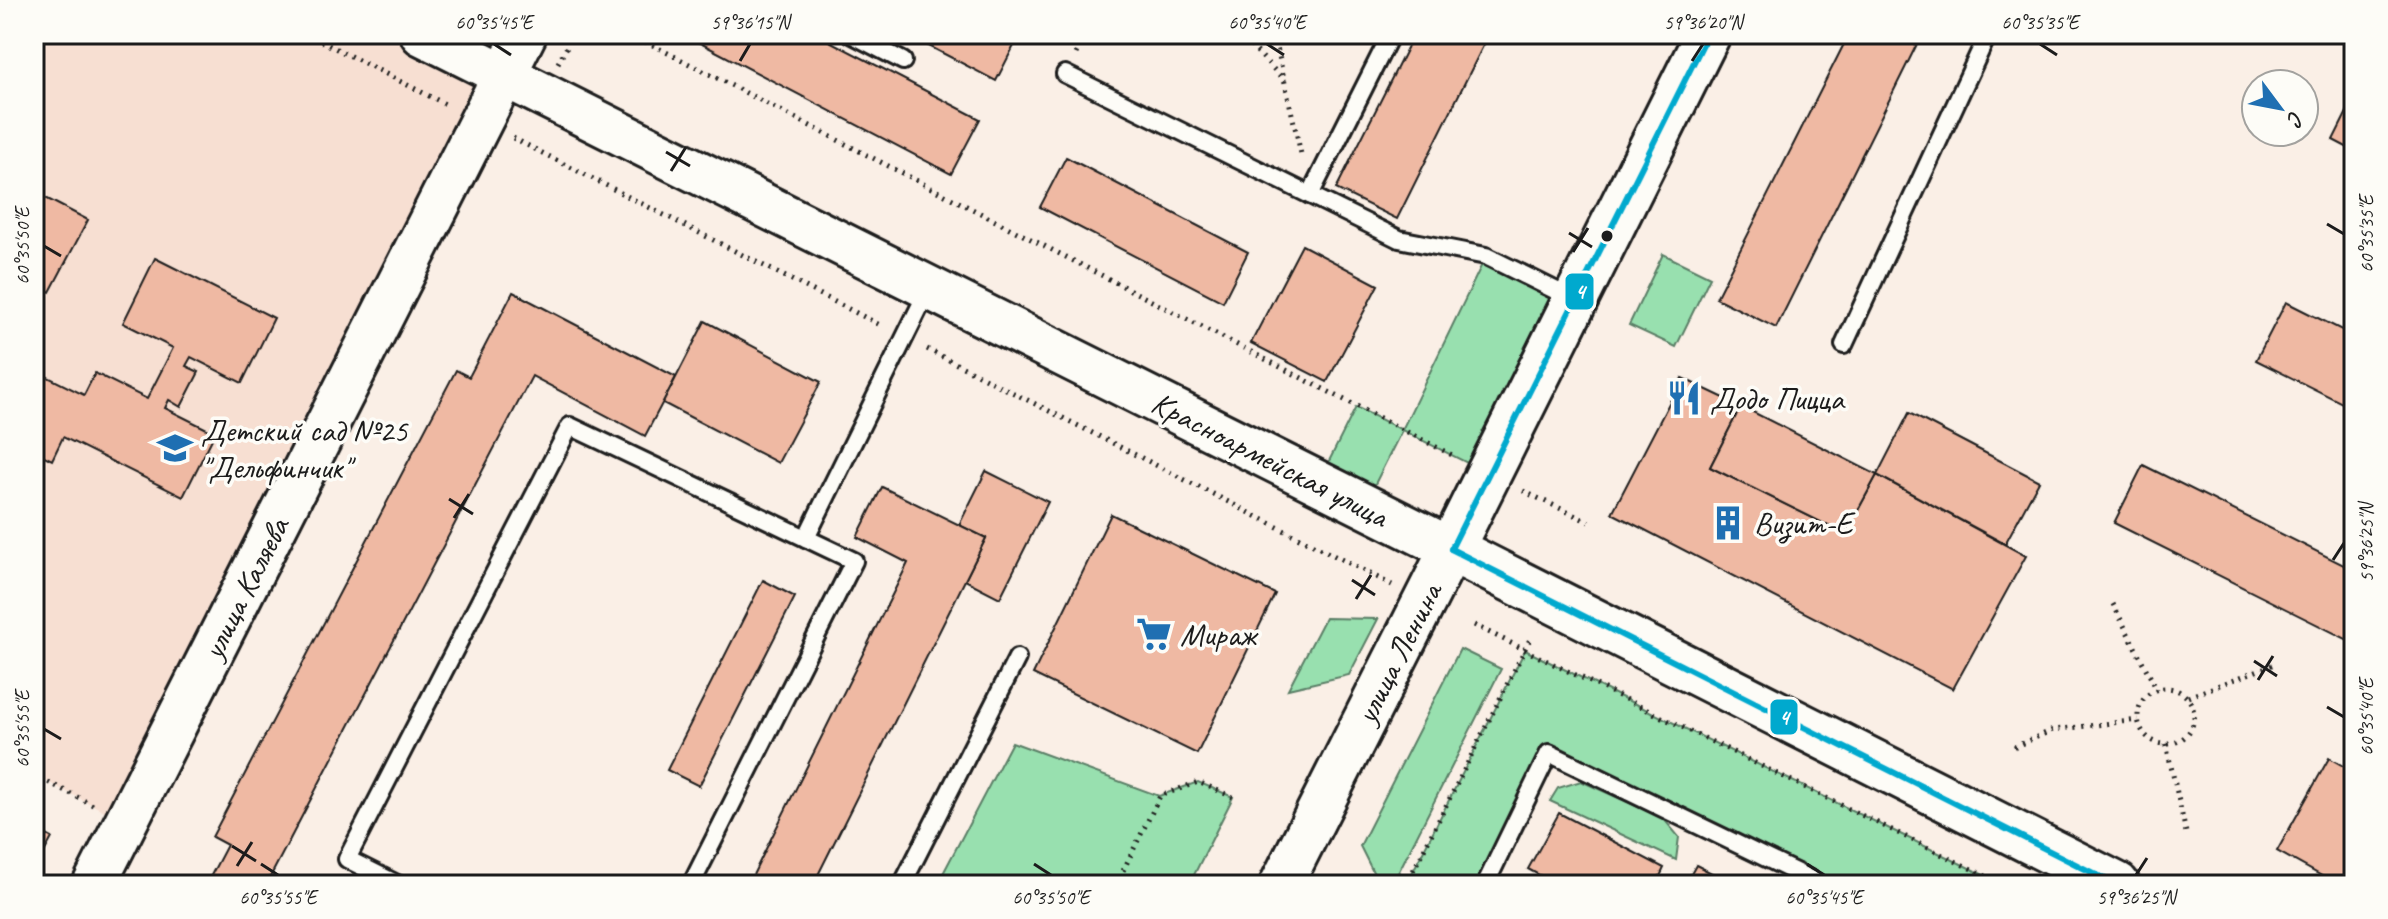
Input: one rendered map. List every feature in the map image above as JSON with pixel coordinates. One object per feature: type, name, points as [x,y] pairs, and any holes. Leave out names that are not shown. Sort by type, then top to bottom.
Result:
[{"type":"main road","name":"улица Ленина","points":[[1451,549],[1708,34]]},
{"type":"main road","name":"Красноармейская улица","points":[[1451,549],[2101,881]]},
{"type":"street","name":"Красноармейская улица","points":[[422,34],[1451,549]]},
{"type":"street","name":"улица Каляева","points":[[94,885],[525,34]]},
{"type":"street","name":"улица Ленина","points":[[1281,885],[1451,549]]},
{"type":"lane","points":[[851,34],[903,61]]},
{"type":"lane","points":[[1310,195],[1391,34]]},
{"type":"lane","points":[[1844,345],[1988,34]]},
{"type":"lane","points":[[1065,74],[1399,239],[1486,256],[1574,299]]},
{"type":"lane","points":[[806,538],[929,288]]},
{"type":"lane","points":[[399,885],[347,859],[570,426],[854,561],[691,885]]},
{"type":"lane","points":[[902,885],[1017,658]]},
{"type":"lane","points":[[1487,881],[1549,753],[1822,885]]},
{"type":"path","points":[[307,34],[1393,585]]},
{"type":"path","points":[[631,34],[1456,457]]},
{"type":"path","points":[[1240,34],[1286,82]]},
{"type":"path","points":[[1274,34],[1310,195]]},
{"type":"path","points":[[1523,491],[1589,522]]},
{"type":"path","points":[[2113,604],[2157,690]]},
{"type":"path","points":[[1406,885],[1538,623]]},
{"type":"path","points":[[1474,625],[2004,885]]},
{"type":"path","points":[[2187,698],[2277,663]]},
{"type":"path","points":[[2175,689],[2187,698],[2194,710],[2191,729],[2178,742],[2166,744],[2145,735],[2138,720],[2143,701],[2157,690],[2175,689]]},
{"type":"path","points":[[2014,747],[2053,730],[2138,720]]},
{"type":"path","points":[[2166,744],[2187,837]]},
{"type":"path","points":[[34,775],[126,822]]},
{"type":"path","points":[[1116,885],[1160,796],[1198,782],[1233,797]]},
{"type":"shaded area","name":"Детский сад №25 \"Дельфинчик\"","points":[[34,34],[422,34],[504,75],[126,822],[34,775]]},
{"type":"green space","points":[[1663,254],[1710,277],[1676,347],[1629,325]]},
{"type":"green space","points":[[1486,256],[1574,299],[1489,474],[1402,430]]},
{"type":"green space","points":[[1356,407],[1402,430],[1374,486],[1328,463]]},
{"type":"green space","points":[[1325,618],[1378,619],[1349,675],[1288,689]]},
{"type":"green space","points":[[1460,649],[1501,669],[1392,885],[1374,885],[1377,880],[1360,846]]},
{"type":"green space","points":[[1525,650],[2004,885],[1822,885],[1549,754],[1487,885],[1406,885]]},
{"type":"green space","points":[[1012,742],[1159,796],[1198,782],[1233,797],[1189,885],[937,885]]},
{"type":"green space","points":[[1581,781],[1663,818],[1679,837],[1676,860],[1550,801],[1558,788]]},
{"type":"building","points":[[683,34],[816,34],[980,119],[951,174]]},
{"type":"building","points":[[933,34],[1020,34],[996,81],[927,45]]},
{"type":"building","points":[[1414,34],[1489,34],[1397,219],[1336,189]]},
{"type":"building","points":[[1849,34],[1922,34],[1776,328],[1716,298]]},
{"type":"building","points":[[2354,98],[2354,151],[2333,140]]},
{"type":"building","points":[[1066,157],[1248,252],[1223,302],[1040,207]]},
{"type":"building","points":[[34,192],[88,220],[50,292],[34,284]]},
{"type":"building","points":[[1302,245],[1378,285],[1327,382],[1251,343]]},
{"type":"building","points":[[155,258],[274,318],[242,383],[191,357],[186,366],[199,372],[181,407],[169,400],[165,408],[215,433],[183,497],[63,437],[52,460],[34,451],[34,370],[84,395],[95,373],[147,399],[173,348],[123,323]]},
{"type":"building","points":[[513,292],[676,377],[645,436],[532,376],[266,885],[206,885],[227,845],[212,837],[456,370],[469,377]]},
{"type":"building","points":[[2286,302],[2354,336],[2354,409],[2256,360]]},
{"type":"building","points":[[705,321],[821,382],[778,463],[663,403]]},
{"type":"building","name":"Визит-Е","points":[[1682,378],[1741,406],[1710,467],[1845,534],[1877,475],[2026,556],[1953,689],[1612,513]]},
{"type":"building","points":[[1741,406],[1877,475],[1845,534],[1710,467]]},
{"type":"building","points":[[1909,413],[2039,481],[2005,544],[1877,475]]},
{"type":"building","points":[[2143,465],[2354,570],[2354,643],[2114,523]]},
{"type":"building","points":[[986,471],[1048,502],[1000,598],[965,580],[986,538],[959,525]]},
{"type":"building","points":[[882,487],[986,538],[813,885],[748,885],[908,563],[857,537]]},
{"type":"building","name":"Мираж","points":[[1111,514],[1275,594],[1197,754],[1033,674]]},
{"type":"building","points":[[763,580],[795,597],[699,786],[667,770]]},
{"type":"building","points":[[2329,758],[2354,772],[2352,885],[2338,885],[2277,851]]},
{"type":"building","points":[[1559,813],[1664,868],[1656,885],[1557,885],[1528,869]]},
{"type":"building","points":[[34,828],[52,838],[34,871]]},
{"type":"building","points":[[1696,865],[1735,885],[1685,885]]},
{"type":"transit line","name":"4","points":[[1451,549],[1708,34]]},
{"type":"transit line","name":"4","points":[[1451,549],[2117,885]]},
{"type":"place","name":"Додо Пицца","points":[[1684,398]]},
{"type":"place","name":"Детский сад №25 \"Дельфинчик\"","points":[[175,448]]},
{"type":"place","name":"Визит-Е","points":[[1728,523]]},
{"type":"place","name":"Мираж","points":[[1154,634]]}]
